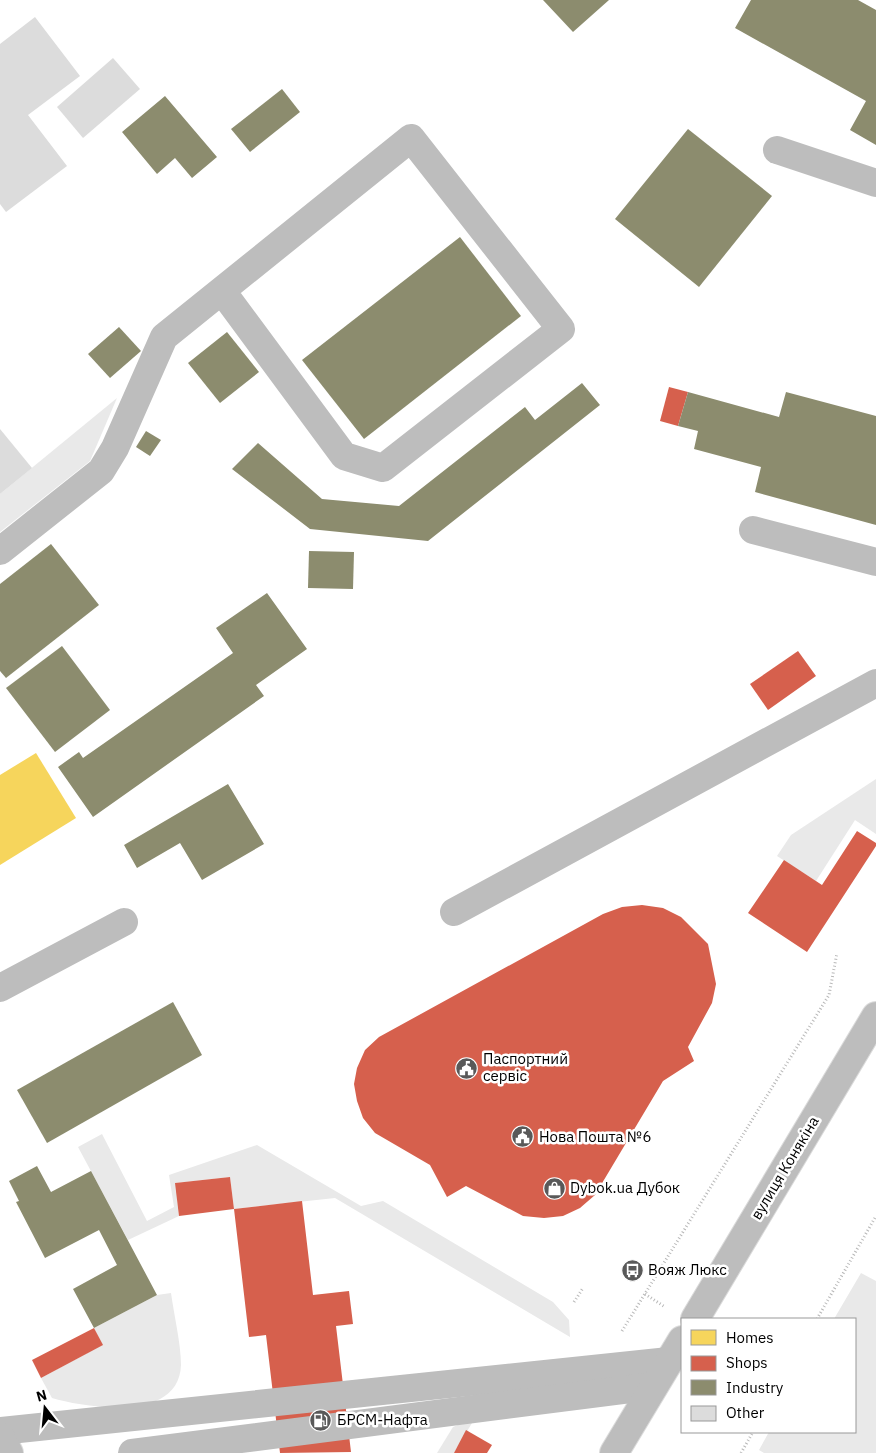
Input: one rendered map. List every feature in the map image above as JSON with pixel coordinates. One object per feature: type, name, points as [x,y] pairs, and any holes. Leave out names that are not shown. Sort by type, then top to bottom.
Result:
[{"type":"main road","points":[[0,551],[101,471],[115,448],[164,337],[411,138],[561,329],[383,468],[344,456],[222,291]]},
{"type":"main road","points":[[777,150],[876,183]]},
{"type":"main road","points":[[753,530],[876,562]]},
{"type":"main road","points":[[454,912],[876,683]]},
{"type":"main road","points":[[0,988],[124,922]]},
{"type":"main road","name":"вулиця Конякіна","points":[[696,1318],[876,1016]]},
{"type":"main road","points":[[614,1453],[676,1350]]},
{"type":"main road","points":[[0,1431],[676,1350]]},
{"type":"main road","points":[[132,1453],[654,1386]]},
{"type":"main road","points":[[103,1420],[120,1453]]},
{"type":"main road","points":[[0,1436],[9,1453]]},
{"type":"path","points":[[622,1331],[829,996],[837,953]]},
{"type":"path","points":[[818,1318],[876,1216]]},
{"type":"path","points":[[574,1302],[583,1288]]},
{"type":"path","points":[[741,1453],[752,1433]]},
{"type":"shaded area","points":[[117,398],[90,461],[0,532],[0,494]]},
{"type":"shaded area","points":[[876,779],[876,834],[855,820],[816,881],[777,856],[791,835]]},
{"type":"shaded area","points":[[102,1134],[147,1221],[174,1207],[169,1175],[257,1145],[361,1206],[383,1201],[553,1302],[569,1320],[570,1337],[335,1198],[234,1209],[230,1177],[176,1183],[179,1216],[128,1240],[78,1147]]},
{"type":"shaded area","points":[[861,1273],[876,1281],[876,1453],[764,1453],[759,1450],[768,1433],[856,1433],[856,1318],[835,1318]]},
{"type":"shaded area","points":[[171,1293],[179,1339],[181,1365],[176,1383],[165,1396],[149,1404],[129,1407],[87,1405],[52,1398],[41,1378],[102,1345],[94,1328],[157,1295]]},
{"type":"shaded area","points":[[475,1418],[454,1453],[437,1453],[453,1427]]},
{"type":"building: Homes","points":[[36,753],[76,818],[0,865],[0,775]]},
{"type":"building: Shops","points":[[669,387],[688,392],[678,426],[660,421]]},
{"type":"building: Shops","points":[[798,651],[816,676],[768,710],[750,684]]},
{"type":"building: Shops","points":[[857,831],[876,843],[876,846],[807,952],[748,913],[784,860],[822,885]]},
{"type":"building: Shops","points":[[642,905],[663,908],[681,917],[708,944],[716,984],[712,1003],[688,1047],[694,1061],[663,1081],[595,1195],[580,1208],[563,1216],[544,1218],[523,1216],[466,1186],[447,1197],[430,1165],[375,1133],[363,1118],[354,1084],[357,1068],[365,1050],[379,1037],[603,914],[622,907]]},
{"type":"building: Shops","points":[[230,1177],[234,1209],[179,1216],[175,1183]]},
{"type":"building: Shops","points":[[302,1201],[313,1295],[349,1291],[353,1324],[336,1326],[351,1452],[280,1453],[266,1335],[249,1337],[234,1209]]},
{"type":"building: Shops","points":[[94,1328],[103,1345],[41,1378],[32,1360]]},
{"type":"building: Shops","points":[[466,1430],[492,1445],[487,1453],[454,1453]]},
{"type":"building: Industry","points":[[543,0],[609,0],[573,32]]},
{"type":"building: Industry","points":[[751,0],[858,0],[876,10],[876,145],[850,130],[866,101],[735,28]]},
{"type":"building: Industry","points":[[282,89],[300,112],[250,152],[231,129]]},
{"type":"building: Industry","points":[[165,96],[217,157],[192,178],[175,158],[157,174],[122,132]]},
{"type":"building: Industry","points":[[688,129],[772,196],[699,287],[615,219]]},
{"type":"building: Industry","points":[[460,237],[521,316],[364,439],[302,360]]},
{"type":"building: Industry","points":[[119,327],[141,351],[110,378],[88,354]]},
{"type":"building: Industry","points":[[227,332],[259,372],[220,403],[188,363]]},
{"type":"building: Industry","points":[[582,383],[600,405],[428,541],[310,529],[232,469],[258,443],[322,499],[399,506],[525,407],[535,420]]},
{"type":"building: Industry","points":[[688,392],[779,417],[786,392],[876,416],[876,525],[755,492],[761,467],[694,449],[698,431],[678,426]]},
{"type":"building: Industry","points":[[146,431],[161,440],[150,456],[136,447]]},
{"type":"building: Industry","points":[[51,544],[99,605],[6,678],[0,671],[0,584]]},
{"type":"building: Industry","points":[[309,551],[354,552],[353,589],[308,588]]},
{"type":"building: Industry","points":[[267,593],[307,649],[256,685],[264,696],[93,817],[58,767],[79,752],[83,758],[233,653],[216,628]]},
{"type":"building: Industry","points":[[62,646],[110,710],[55,752],[6,688]]},
{"type":"building: Industry","points":[[228,784],[264,844],[202,880],[180,843],[137,868],[124,845]]},
{"type":"building: Industry","points":[[173,1002],[202,1055],[47,1143],[17,1090]]},
{"type":"building: Industry","points":[[37,1166],[51,1192],[91,1171],[157,1295],[94,1328],[73,1289],[117,1265],[99,1230],[45,1258],[16,1202],[19,1201],[9,1181]]},
{"type":"building: Other","points":[[35,17],[80,76],[28,115],[67,166],[6,212],[0,204],[0,44]]},
{"type":"building: Other","points":[[113,58],[140,89],[83,138],[57,107]]},
{"type":"building: Other","points":[[0,429],[32,468],[0,494]]},
{"type":"place","name":"Паспортний сервіс","points":[[467,1068]]},
{"type":"place","name":"Нова Пошта №6","points":[[523,1137]]},
{"type":"place","name":"Dybok.ua Дубок","points":[[554,1188]]},
{"type":"place","name":"Вояж Люкс","points":[[632,1270]]},
{"type":"place","name":"БРСМ-Нафта","points":[[321,1420]]}]
